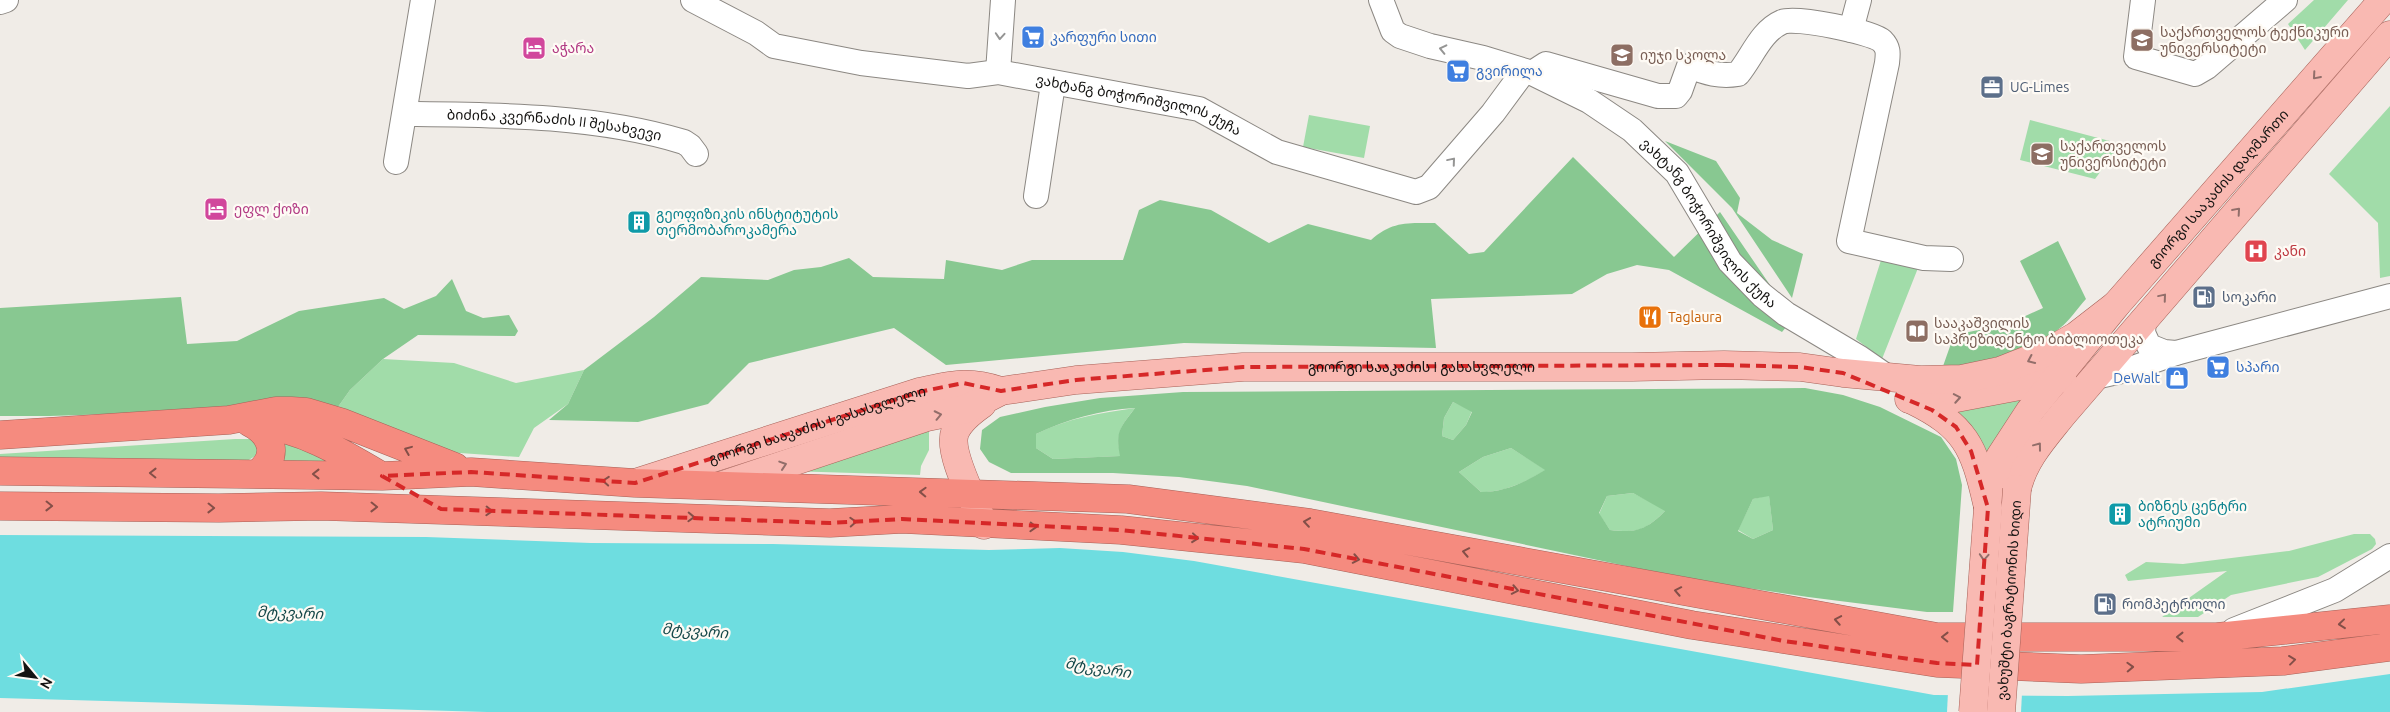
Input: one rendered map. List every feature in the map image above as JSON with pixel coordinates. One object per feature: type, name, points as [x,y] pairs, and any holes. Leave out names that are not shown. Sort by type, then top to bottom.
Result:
[{"type":"highway","points":[[239,421],[276,411],[306,412],[343,423],[419,455],[471,472]]},
{"type":"highway","points":[[239,421],[264,432],[271,446],[266,466],[257,474]]},
{"type":"highway","points":[[0,434],[239,421],[276,426],[296,432],[339,452],[441,509]]},
{"type":"highway","points":[[0,471],[382,476],[471,472],[635,483],[1128,499],[1310,522],[1937,637],[2217,637],[2390,619]]},
{"type":"highway","points":[[607,514],[720,486]]},
{"type":"highway","points":[[0,506],[219,508],[304,506],[607,514],[830,523],[902,520],[1121,530],[1304,550],[1692,625],[1937,663],[2081,669],[2283,661],[2390,647]]},
{"type":"main road","name":"გიორგი სააკაძის დაღმართი","points":[[1995,493],[2000,457],[2017,428],[2116,305],[2383,0]]},
{"type":"main road","points":[[1995,493],[2021,472],[2036,448],[2119,348],[2390,35]]},
{"type":"main road","name":"გიორგი სააკაძის I გასასვლელი","points":[[720,486],[927,417],[966,409],[1001,391],[1076,380],[1243,367],[1632,367],[1724,365],[1800,367],[1843,373],[1940,380],[1962,379],[2000,371],[2056,348],[2076,336],[2116,305]]},
{"type":"main road","points":[[2056,379],[2089,369],[2119,348]]},
{"type":"main road","name":"გიორგი სააკაძის I გასასვლელი","points":[[1843,373],[1932,410],[1956,427],[1965,438],[1995,493]]},
{"type":"main road","name":"გიორგი სააკაძის I გასასვლელი","points":[[1908,399],[1950,399],[2056,379]]},
{"type":"main road","name":"გიორგი სააკაძის I გასასვლელი","points":[[635,483],[920,392],[963,383],[981,385],[1001,391]]},
{"type":"main road","points":[[984,525],[954,451],[955,432],[967,415],[1001,391]]},
{"type":"main road","name":"ვახუშტი ბაგრატიონის ხიდი","points":[[1973,712],[1995,493]]},
{"type":"main road","name":"ვახუშტი ბაგრატიონის ხიდი","points":[[1995,493],[2002,712]]},
{"type":"street","points":[[0,2],[6,0]]},
{"type":"street","points":[[396,162],[406,114],[422,0]]},
{"type":"street","name":"ვახტანგ ბოჭორიშვილის ქუჩა","points":[[693,0],[756,33],[774,46],[861,63],[968,76],[998,72],[1053,84],[1199,109],[1277,152],[1416,192],[1429,187],[1528,72],[1589,101],[1632,130],[1677,174],[1730,262],[1762,295],[1786,314],[1860,358],[1886,376]]},
{"type":"street","points":[[998,72],[1003,0]]},
{"type":"street","points":[[1380,0],[1393,31],[1400,36],[1430,46],[1483,58],[1528,72],[1546,64],[1658,96],[1676,96],[1680,91],[1689,66],[1707,73],[1724,76],[1738,74],[1766,32],[1783,21],[1851,30],[1876,37],[1884,43],[1888,50],[1849,241],[1924,258],[1951,259]]},
{"type":"street","points":[[1851,30],[1859,0]]},
{"type":"street","points":[[2143,0],[2136,57],[2196,74],[2207,67],[2285,0]]},
{"type":"street","points":[[1036,196],[1053,84]]},
{"type":"street","name":"ბიძინა კვერნაძის II შესახვევი","points":[[406,114],[506,116],[628,129],[684,142],[696,154]]},
{"type":"street","points":[[2095,377],[2130,369],[2176,353],[2390,296]]},
{"type":"street","points":[[2144,319],[2143,334],[2149,346],[2164,352],[2176,353]]},
{"type":"street","points":[[2217,637],[2335,590],[2390,556]]},
{"type":"highlighted area","points":[[1724,365],[1800,367],[1843,373],[1932,410],[1956,427],[1971,451],[1988,508],[1977,665],[1937,663],[1784,641],[1304,549],[1121,530],[902,519],[830,523],[441,509],[382,476],[471,472],[635,483],[919,392],[963,383],[1001,391],[1076,380],[1243,367]]},
{"type":"green space","points":[[2314,0],[2348,0],[2305,50],[2288,24]]},
{"type":"green space","points":[[2390,106],[2390,276],[2380,278],[2378,223],[2329,174]]},
{"type":"green space","points":[[1309,115],[1370,126],[1364,158],[1303,147]]},
{"type":"green space","points":[[2030,120],[2121,144],[2095,179],[2020,160]]},
{"type":"green space","points":[[1665,141],[1716,161],[1740,198],[1737,213],[1772,240],[1803,254],[1792,298],[1732,208]]},
{"type":"green space","points":[[1573,157],[1674,257],[1720,212],[1785,307],[1795,316],[1782,332],[1669,270],[1637,265],[1607,274],[1572,294],[1431,299],[1436,348],[1184,343],[946,365],[894,328],[749,363],[708,404],[638,422],[549,420],[568,404],[584,370],[654,317],[701,277],[768,280],[794,270],[821,267],[849,258],[873,277],[944,279],[946,260],[1002,270],[1032,260],[1123,260],[1139,210],[1160,200],[1211,210],[1269,243],[1308,224],[1371,240],[1393,226],[1408,223],[1435,223],[1469,254],[1484,252]]},
{"type":"green space","points":[[2058,241],[2086,299],[2070,318],[2047,337],[2019,350],[1942,369],[1954,335],[2008,324],[2043,308],[2020,261]]},
{"type":"green space","points":[[1882,257],[1918,268],[1882,359],[1856,339]]},
{"type":"green space","points":[[452,279],[466,311],[483,318],[509,315],[518,331],[515,336],[418,335],[383,359],[350,390],[328,421],[204,411],[0,416],[0,308],[181,297],[187,344],[237,341],[299,311],[384,298],[404,309],[436,296]]},
{"type":"green space","points":[[383,359],[454,363],[516,383],[584,370],[568,404],[534,428],[519,457],[417,450],[328,421],[350,390]]},
{"type":"green space","points":[[2033,387],[2014,409],[1985,463],[1944,407]]},
{"type":"green space","points":[[1805,388],[1843,395],[1880,407],[1941,437],[1956,459],[1962,485],[1953,612],[1927,612],[1693,580],[1247,486],[1179,477],[1113,473],[1011,473],[989,462],[980,449],[982,430],[1000,417],[1100,398],[1183,392]],"holes":[[[1453,402],[1472,412],[1466,425],[1453,440],[1442,436],[1444,418]],[[1135,408],[1120,430],[1118,441],[1120,456],[1053,459],[1036,448],[1036,434],[1084,416]],[[1511,448],[1545,470],[1514,486],[1490,492],[1481,492],[1459,472],[1483,457]],[[1633,493],[1665,511],[1646,526],[1627,531],[1610,530],[1599,513],[1607,496]],[[1769,496],[1773,530],[1753,539],[1738,531],[1753,499]]]},
{"type":"green space","points":[[1453,402],[1472,411],[1466,425],[1453,440],[1442,436],[1444,418]]},
{"type":"green space","points":[[1135,408],[1120,430],[1118,441],[1121,456],[1053,459],[1036,448],[1036,434],[1048,428],[1084,417]]},
{"type":"green space","points":[[929,423],[929,450],[921,466],[920,475],[788,471]]},
{"type":"green space","points":[[269,432],[350,472],[269,469]]},
{"type":"green space","points":[[251,439],[258,444],[257,455],[247,461],[0,459],[0,454]]},
{"type":"green space","points":[[1511,448],[1546,470],[1515,486],[1490,492],[1481,492],[1459,472],[1483,457]]},
{"type":"green space","points":[[1633,493],[1666,510],[1641,529],[1634,531],[1610,530],[1599,514],[1607,496]]},
{"type":"green space","points":[[1769,495],[1773,530],[1753,539],[1738,530],[1753,499]]},
{"type":"green space","points":[[2354,534],[2370,534],[2375,539],[2376,544],[2372,549],[2318,577],[2231,595],[2198,617],[2162,617],[2227,571],[2128,581],[2125,575],[2146,562],[2183,564],[2289,551]]},
{"type":"water","name":"მტკვარი","points":[[0,535],[426,537],[591,543],[773,544],[989,550],[1060,548],[1123,552],[1194,561],[1934,695],[2068,696],[2262,692],[2390,674],[2390,712],[487,712],[0,698]]},
{"type":"pier","points":[[1948,692],[2022,693],[2021,712],[1947,712]]},
{"type":"place","name":"კარფური სითი","points":[[1033,37]]},
{"type":"place","name":"საქართველოს ტექნიკური უნივერსიტეტი","points":[[2142,40]]},
{"type":"place","name":"აჭარა","points":[[534,48]]},
{"type":"place","name":"იუჯი სკოლა","points":[[1622,55]]},
{"type":"place","name":"გვირილა","points":[[1458,71]]},
{"type":"place","name":"UG-Limes","points":[[1992,87]]},
{"type":"place","name":"საქართველოს უნივერსიტეტი","points":[[2042,154]]},
{"type":"place","name":"ეფლ ქოზი","points":[[216,209]]},
{"type":"place","name":"გეოფიზიკის ინსტიტუტის თერმობაროკამერა","points":[[639,222]]},
{"type":"place","name":"კანი","points":[[2256,251]]},
{"type":"place","name":"სოკარი","points":[[2204,297]]},
{"type":"place","name":"Taglaura","points":[[1650,317]]},
{"type":"place","name":"სააკაშვილის საპრეზიდენტო ბიბლიოთეკა","points":[[1917,331]]},
{"type":"place","name":"სპარი","points":[[2218,367]]},
{"type":"place","name":"DeWalt","points":[[2177,378]]},
{"type":"place","name":"ბიზნეს ცენტრი ატრიუმი","points":[[2120,514]]},
{"type":"place","name":"რომპეტროლი","points":[[2105,604]]}]
